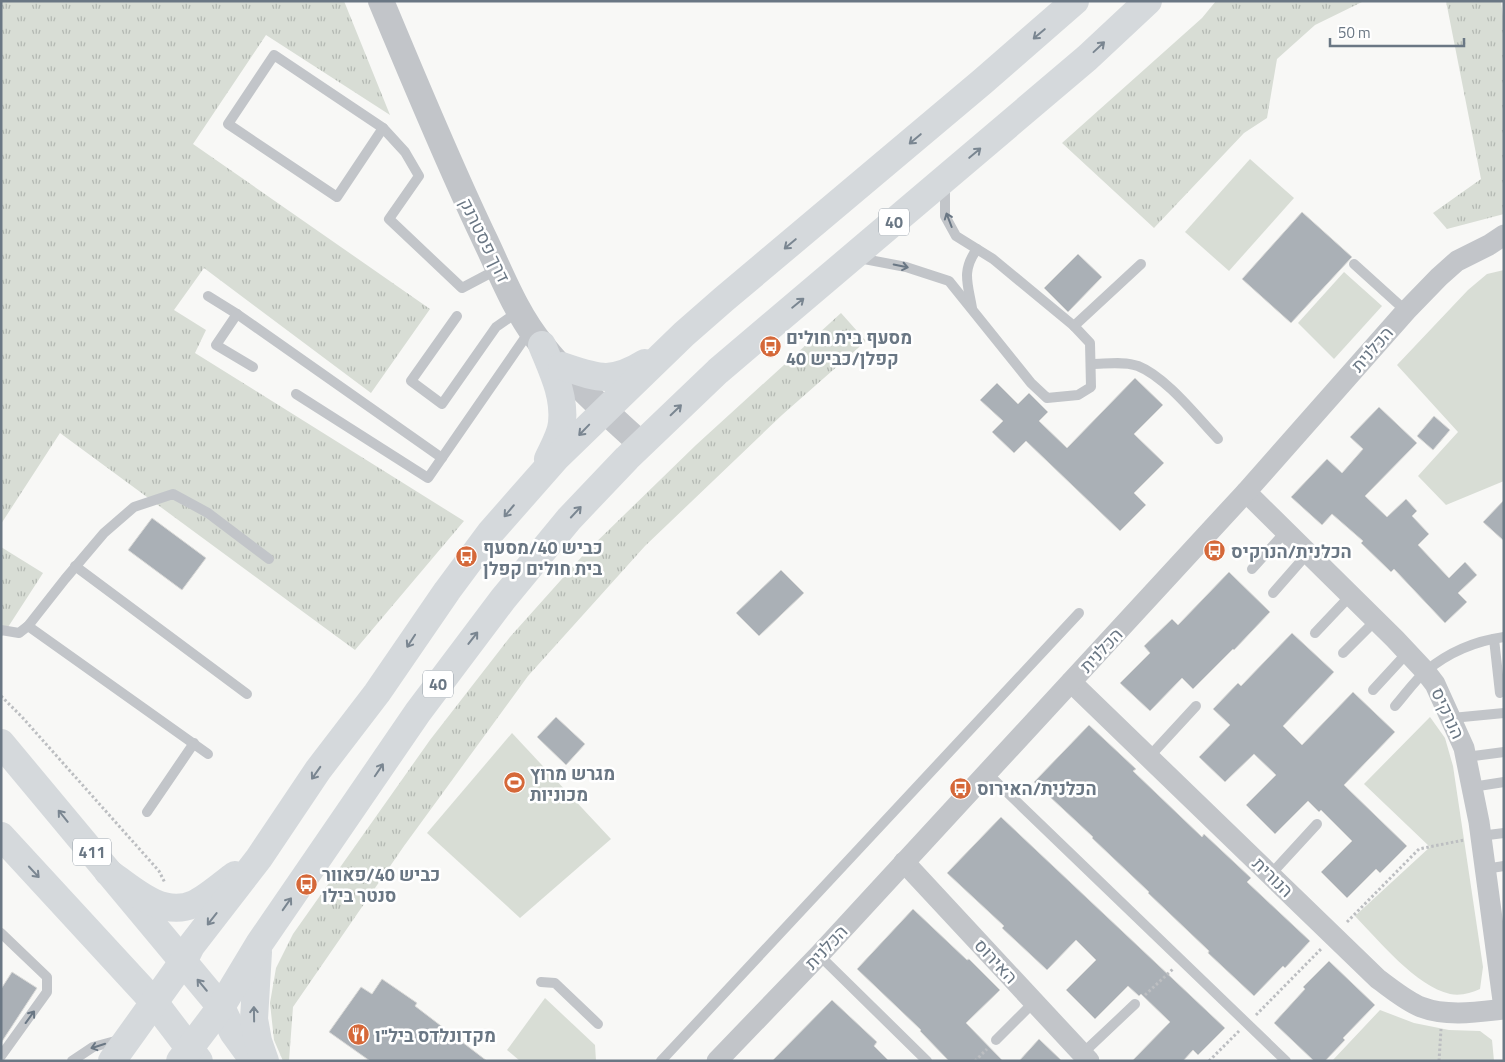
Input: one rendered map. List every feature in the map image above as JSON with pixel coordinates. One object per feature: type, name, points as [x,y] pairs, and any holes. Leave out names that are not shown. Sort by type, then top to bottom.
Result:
[{"type":"main road","name":"40","points":[[112,1061],[182,962],[191,946],[259,858],[318,770],[377,693],[447,591],[490,533],[541,475],[604,411],[724,299],[1011,58],[1075,1]]},
{"type":"main road","name":"40","points":[[189,1057],[259,944],[418,712],[456,660],[569,519],[641,444],[718,370],[1087,58],[1148,1]]},
{"type":"main road","points":[[531,328],[558,384],[562,424],[541,475]]},
{"type":"main road","points":[[562,366],[595,376],[611,377],[629,373],[670,348]]},
{"type":"main road","name":"411","points":[[1,743],[221,1007],[234,1032],[254,1061]]},
{"type":"main road","points":[[1,836],[154,1002],[189,1057]]},
{"type":"main road","points":[[108,872],[142,897],[165,908],[176,908],[195,904],[259,858]]},
{"type":"main road","points":[[259,944],[254,1019],[258,1041],[265,1061]]},
{"type":"street","name":"דרך פסטרנק","points":[[381,1],[460,189],[499,269],[531,328],[562,366],[604,411],[641,444]]},
{"type":"street","name":"הכלנית","points":[[728,1057],[904,862],[1246,492],[1406,311],[1439,277],[1458,261],[1499,242]]},
{"type":"street","name":"הנרקיס","points":[[1246,492],[1408,652],[1426,671],[1435,684],[1464,748],[1480,836],[1494,867],[1504,1008]]},
{"type":"street","name":"הנורית","points":[[1071,682],[1378,979],[1400,995],[1422,1007],[1469,1013],[1504,1008]]},
{"type":"street","name":"האירוס","points":[[904,862],[1085,1057]]},
{"type":"lane","points":[[383,128],[337,196],[228,124],[274,55],[383,128],[405,152],[419,176],[389,219],[462,288],[499,269]]},
{"type":"lane","points":[[853,257],[906,267],[950,281],[1031,383],[1047,398],[1078,395],[1091,387],[1090,343],[1074,326],[993,260],[956,236],[946,216],[945,178]]},
{"type":"lane","points":[[972,309],[967,269],[977,249]]},
{"type":"lane","points":[[1074,326],[1141,264]]},
{"type":"lane","points":[[1354,264],[1406,311]]},
{"type":"lane","points":[[208,296],[237,314],[442,458]]},
{"type":"lane","points":[[237,314],[216,344],[253,367]]},
{"type":"lane","points":[[457,316],[411,381],[442,404],[496,327],[531,328]]},
{"type":"lane","points":[[296,394],[428,478],[531,328]]},
{"type":"lane","points":[[1091,364],[1113,363],[1137,366],[1169,386],[1218,438]]},
{"type":"lane","points":[[1,630],[19,634],[28,626],[75,566],[104,533],[134,507],[173,494],[208,513],[269,559]]},
{"type":"lane","points":[[1252,569],[1286,531]]},
{"type":"lane","points":[[1273,593],[1308,553]]},
{"type":"lane","points":[[75,566],[247,694]]},
{"type":"lane","points":[[1315,633],[1351,595]]},
{"type":"lane","points":[[661,1061],[1079,613]]},
{"type":"lane","points":[[1343,653],[1376,620]]},
{"type":"lane","points":[[28,626],[208,754]]},
{"type":"lane","points":[[1395,706],[1426,671],[1453,652],[1474,643],[1499,638],[1500,694]]},
{"type":"lane","points":[[1373,690],[1408,652]]},
{"type":"lane","points":[[1149,757],[1196,706]]},
{"type":"lane","points":[[1452,718],[1504,713]]},
{"type":"lane","points":[[147,812],[194,743]]},
{"type":"lane","points":[[1466,757],[1504,752]]},
{"type":"lane","points":[[987,773],[1286,1061]]},
{"type":"lane","points":[[1472,787],[1504,782]]},
{"type":"lane","points":[[1271,874],[1317,824]]},
{"type":"lane","points":[[1480,836],[1504,833]]},
{"type":"lane","points":[[1,933],[47,977],[47,992],[1,1056]]},
{"type":"lane","points":[[819,955],[927,1061]]},
{"type":"lane","points":[[540,982],[555,983],[598,1024]]},
{"type":"lane","points":[[996,1040],[1034,1002]]},
{"type":"lane","points":[[1085,1057],[1135,1004]]},
{"type":"lane","points":[[72,1061],[93,1047],[128,1038]]},
{"type":"path","points":[[1,696],[22,717],[159,871],[176,908]]},
{"type":"path","points":[[1135,1004],[1182,960]]},
{"type":"path","points":[[1439,1061],[1442,1011]]},
{"type":"green space","points":[[1,1],[344,1],[390,115],[266,35],[193,144],[430,309],[371,393],[204,268],[174,310],[206,330],[195,353],[464,521],[355,650],[60,433],[1,524]]},
{"type":"green space","points":[[1216,1],[1364,1],[1315,25],[1277,59],[1267,118],[1244,133],[1154,228],[1062,143],[1202,18]]},
{"type":"green space","points":[[1446,1],[1501,1],[1504,24],[1504,214],[1447,229],[1433,213],[1481,179]]},
{"type":"green space","points":[[1250,159],[1294,198],[1229,271],[1185,232]]},
{"type":"green space","points":[[1504,270],[1504,481],[1446,505],[1418,476],[1458,432],[1397,365],[1468,290],[1487,274]]},
{"type":"green space","points":[[1344,272],[1382,306],[1334,359],[1298,323]]},
{"type":"green space","points":[[841,313],[866,341],[782,415],[645,546],[528,676],[404,846],[293,1007],[289,1061],[283,1061],[274,1040],[270,1003],[276,968],[293,934],[430,740],[510,637],[586,552],[696,445]]},
{"type":"green space","points":[[1,547],[43,573],[1,638]]},
{"type":"green space","points":[[1430,717],[1445,738],[1453,766],[1483,967],[1480,989],[1454,995],[1437,989],[1411,972],[1355,916],[1430,847],[1364,784]]},
{"type":"green space","name":"מגרש מרוץ מכוניות","points":[[512,733],[611,839],[520,918],[427,833]]},
{"type":"green space","points":[[545,998],[595,1045],[596,1061],[520,1061],[507,1050]]},
{"type":"green space","points":[[1380,1010],[1414,1023],[1449,1030],[1480,1031],[1492,1040],[1494,1061],[1332,1061]]},
{"type":"building","points":[[1302,212],[1352,257],[1291,323],[1242,279]]},
{"type":"building","points":[[1078,254],[1102,277],[1068,312],[1044,288]]},
{"type":"building","points":[[1135,378],[1163,405],[1134,434],[1164,463],[1134,493],[1146,505],[1120,531],[1026,441],[1014,453],[992,432],[1003,421],[980,400],[997,383],[1018,404],[1029,393],[1048,412],[1039,421],[1067,448]]},
{"type":"building","points":[[1379,407],[1417,443],[1365,496],[1387,517],[1406,499],[1417,511],[1412,516],[1429,534],[1418,545],[1449,578],[1465,562],[1477,575],[1458,593],[1467,602],[1445,623],[1394,569],[1391,572],[1361,543],[1363,541],[1332,514],[1322,525],[1291,497],[1327,459],[1342,473],[1363,449],[1350,437]]},
{"type":"building","points":[[1434,416],[1450,430],[1433,450],[1417,436]]},
{"type":"building","points":[[1504,500],[1504,541],[1483,522]]},
{"type":"building","points":[[152,518],[206,558],[182,590],[128,550]]},
{"type":"building","points":[[781,570],[804,593],[759,636],[736,613]]},
{"type":"building","points":[[1229,572],[1270,612],[1193,689],[1182,678],[1150,711],[1120,683],[1150,653],[1144,646],[1172,619],[1178,625]]},
{"type":"building","points":[[1292,633],[1334,672],[1283,726],[1302,745],[1353,692],[1395,732],[1344,785],[1407,846],[1380,873],[1376,869],[1347,898],[1321,872],[1352,841],[1321,810],[1319,812],[1308,801],[1275,834],[1246,805],[1276,775],[1254,754],[1225,782],[1199,757],[1230,725],[1213,709],[1238,683],[1241,686]]},
{"type":"building","points":[[556,717],[585,744],[566,765],[537,737]]},
{"type":"building","points":[[1089,725],[1136,769],[1133,771],[1202,837],[1204,834],[1251,878],[1247,882],[1310,941],[1285,968],[1283,966],[1254,996],[1208,953],[1209,951],[1093,837],[1034,782]]},
{"type":"building","points":[[1001,817],[1225,1028],[1198,1055],[1193,1050],[1183,1061],[1132,1061],[1170,1022],[1141,994],[1139,996],[1128,986],[1095,1019],[1066,990],[1096,960],[1076,940],[1047,970],[1002,928],[1004,926],[947,873]]},
{"type":"building","points":[[913,909],[967,960],[969,959],[1000,990],[966,1023],[1003,1061],[949,1061],[921,1030],[857,969]]},
{"type":"building","points":[[1329,961],[1375,1005],[1343,1038],[1345,1040],[1325,1061],[1314,1061],[1274,1023],[1305,989],[1303,987]]},
{"type":"building","points":[[12,972],[37,988],[1,1043],[1,989]]},
{"type":"building","points":[[382,979],[417,1003],[415,1006],[487,1061],[370,1061],[329,1032],[361,987],[372,994]]},
{"type":"building","points":[[832,1000],[877,1042],[874,1046],[889,1061],[772,1061]]},
{"type":"building","points":[[1039,1039],[1062,1061],[1019,1061]]},
{"type":"place","name":"מסעף בית חולים קפלן/כביש 40","points":[[770,347]]},
{"type":"place","name":"הכלנית/הנרקיס","points":[[1215,551]]},
{"type":"place","name":"כביש 40/מסעף בית חולים קפלן","points":[[467,557]]},
{"type":"place","name":"מגרש מרוץ מכוניות","points":[[514,783]]},
{"type":"place","name":"הכלנית/האירוס","points":[[961,788]]},
{"type":"place","name":"כביש 40/פאוור סנטר בילו","points":[[306,884]]},
{"type":"place","name":"מקדונלדס ביל\"ו","points":[[359,1035]]}]
